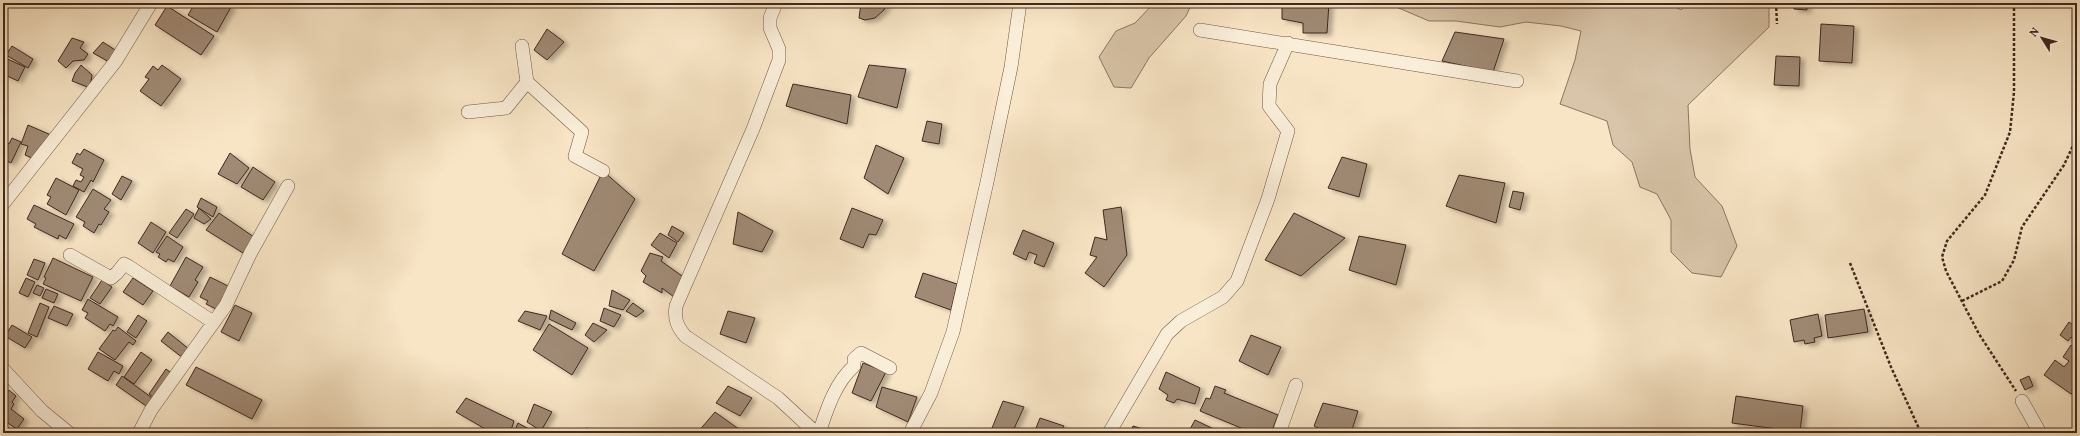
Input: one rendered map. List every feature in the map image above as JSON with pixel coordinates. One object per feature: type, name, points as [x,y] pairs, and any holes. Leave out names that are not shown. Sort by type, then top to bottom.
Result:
[{"type":"street","points":[[3,204],[84,104],[115,62],[151,3]]},
{"type":"street","points":[[776,3],[770,18],[770,28],[779,49],[779,60],[753,129],[676,306],[674,316],[678,327],[685,336],[778,398],[816,433]]},
{"type":"street","points":[[910,433],[931,392],[953,332],[1009,74],[1020,3]]},
{"type":"street","points":[[1200,30],[1516,81]]},
{"type":"street","points":[[1109,433],[1167,334],[1181,321],[1223,297],[1231,289],[1241,273],[1268,199],[1288,131],[1269,106],[1270,84],[1288,44]]},
{"type":"street","points":[[522,46],[527,82],[582,132],[575,156],[603,171]]},
{"type":"street","points":[[468,112],[506,108],[527,82]]},
{"type":"street","points":[[139,433],[151,410],[232,296],[250,254],[288,186]]},
{"type":"street","points":[[70,255],[111,278],[118,273],[124,264],[214,322]]},
{"type":"street","points":[[819,433],[831,400],[846,373],[854,366],[854,359],[860,353],[890,368]]},
{"type":"street","points":[[3,369],[42,411],[69,433]]},
{"type":"street","points":[[1279,433],[1296,385]]},
{"type":"street","points":[[2022,401],[2040,433]]},
{"type":"path","points":[[1776,3],[1777,24]]},
{"type":"path","points":[[2014,3],[2014,92],[2010,132],[1984,195],[1947,241],[1942,257],[1946,271],[1979,334],[2022,401]]},
{"type":"path","points":[[1962,301],[2002,281],[2014,260],[2022,227],[2064,165],[2077,137]]},
{"type":"path","points":[[1850,264],[1891,367],[1921,433]]},
{"type":"shaded area","points":[[1154,3],[1192,3],[1186,16],[1149,58],[1131,88],[1114,87],[1099,57],[1116,31],[1135,23]]},
{"type":"shaded area","points":[[1387,3],[1668,3],[1681,10],[1688,3],[1769,3],[1769,27],[1688,105],[1690,149],[1695,177],[1722,206],[1737,246],[1721,277],[1692,273],[1671,252],[1671,220],[1657,194],[1640,187],[1632,162],[1613,145],[1607,121],[1560,104],[1575,60],[1581,31],[1561,26],[1526,22],[1500,27],[1456,21],[1429,21]]},
{"type":"building","points":[[195,3],[225,3],[231,7],[217,32],[188,15]]},
{"type":"building","points":[[861,3],[887,3],[884,10],[875,18],[865,20],[859,18]]},
{"type":"building","points":[[1282,3],[1329,3],[1327,33],[1303,33],[1303,23],[1282,19]]},
{"type":"building","points":[[1795,3],[1807,3],[1807,10],[1794,9]]},
{"type":"building","points":[[167,6],[214,36],[201,55],[155,25]]},
{"type":"building","points":[[1821,24],[1854,26],[1852,63],[1819,61]]},
{"type":"building","points":[[547,29],[564,42],[547,60],[534,50]]},
{"type":"building","points":[[1455,32],[1504,39],[1493,72],[1442,61]]},
{"type":"building","points":[[72,38],[84,42],[80,48],[88,54],[84,60],[73,61],[66,68],[58,61]]},
{"type":"building","points":[[103,42],[118,52],[111,63],[93,53]]},
{"type":"building","points":[[12,46],[33,59],[28,68],[6,55]]},
{"type":"building","points":[[1776,56],[1800,57],[1799,86],[1774,85]]},
{"type":"building","points":[[3,57],[25,67],[18,81],[3,74]]},
{"type":"building","points":[[81,65],[92,75],[90,88],[72,81],[75,73]]},
{"type":"building","points":[[162,65],[181,79],[161,106],[140,91],[149,79],[145,77],[153,66],[158,70]]},
{"type":"building","points":[[869,65],[906,69],[897,108],[858,97]]},
{"type":"building","points":[[793,84],[851,95],[847,124],[786,106]]},
{"type":"building","points":[[927,121],[942,124],[939,144],[922,141]]},
{"type":"building","points":[[28,125],[51,135],[36,160],[25,155],[28,146],[21,144]]},
{"type":"building","points":[[12,138],[21,142],[11,163],[3,159],[3,141],[9,144]]},
{"type":"building","points":[[876,145],[904,158],[888,194],[864,178]]},
{"type":"building","points":[[84,149],[104,160],[93,182],[91,180],[84,192],[73,186],[76,180],[81,182],[84,177],[80,175],[83,169],[72,163],[77,153],[80,155]]},
{"type":"building","points":[[230,153],[249,168],[237,184],[218,174]]},
{"type":"building","points":[[1342,157],[1367,164],[1359,197],[1328,188]]},
{"type":"building","points":[[253,167],[275,182],[263,200],[241,187]]},
{"type":"building","points":[[603,171],[635,199],[594,271],[562,254]]},
{"type":"building","points":[[1459,175],[1505,183],[1496,223],[1446,206]]},
{"type":"building","points":[[122,176],[132,181],[121,200],[112,194]]},
{"type":"building","points":[[56,178],[79,190],[66,215],[47,204],[51,197],[47,195]]},
{"type":"building","points":[[93,189],[111,200],[104,209],[109,212],[94,233],[83,226],[85,222],[76,217]]},
{"type":"building","points":[[1513,191],[1524,193],[1520,210],[1509,207]]},
{"type":"building","points":[[201,198],[217,207],[213,217],[197,207]]},
{"type":"building","points":[[34,205],[74,224],[66,239],[59,235],[58,239],[34,227],[36,224],[27,219]]},
{"type":"building","points":[[1121,207],[1127,255],[1104,287],[1085,273],[1097,257],[1090,255],[1095,237],[1107,240],[1103,210]]},
{"type":"building","points":[[199,208],[211,219],[204,224],[194,218]]},
{"type":"building","points":[[852,208],[883,220],[876,235],[869,234],[863,248],[840,239]]},
{"type":"building","points":[[186,209],[194,214],[177,238],[169,233]]},
{"type":"building","points":[[738,212],[773,231],[762,252],[733,244]]},
{"type":"building","points":[[219,213],[254,237],[243,253],[206,230]]},
{"type":"building","points":[[1294,213],[1345,238],[1301,276],[1265,260]]},
{"type":"building","points":[[151,222],[166,232],[153,253],[138,243]]},
{"type":"building","points":[[672,226],[684,233],[678,242],[668,235]]},
{"type":"building","points":[[1023,230],[1054,243],[1044,267],[1034,263],[1037,255],[1029,252],[1026,260],[1013,254]]},
{"type":"building","points":[[660,233],[677,243],[669,258],[651,245]]},
{"type":"building","points":[[167,236],[183,247],[174,262],[168,259],[166,262],[158,257],[160,254],[156,252]]},
{"type":"building","points":[[1359,236],[1406,245],[1396,285],[1349,270]]},
{"type":"building","points":[[650,253],[663,257],[661,261],[685,278],[674,297],[662,288],[662,293],[643,282],[646,276],[641,271]]},
{"type":"building","points":[[186,257],[203,267],[195,280],[198,282],[189,297],[170,286]]},
{"type":"building","points":[[53,258],[93,277],[81,301],[43,284],[46,278],[44,277]]},
{"type":"building","points":[[34,259],[45,263],[38,280],[27,275]]},
{"type":"building","points":[[923,273],[957,284],[951,310],[915,297]]},
{"type":"building","points":[[210,277],[232,288],[220,311],[206,304],[208,301],[200,297]]},
{"type":"building","points":[[26,278],[35,282],[28,297],[19,293]]},
{"type":"building","points":[[133,278],[153,291],[143,305],[123,292]]},
{"type":"building","points":[[102,280],[112,287],[100,304],[90,298]]},
{"type":"building","points":[[37,285],[44,288],[40,296],[33,293]]},
{"type":"building","points":[[46,289],[58,294],[54,303],[42,298]]},
{"type":"building","points":[[612,290],[630,300],[623,310],[609,306]]},
{"type":"building","points":[[88,299],[118,317],[113,326],[110,324],[105,331],[85,318],[88,313],[82,310]]},
{"type":"building","points":[[40,303],[49,307],[37,337],[28,333]]},
{"type":"building","points":[[633,303],[644,311],[636,317],[626,311]]},
{"type":"building","points":[[235,305],[252,313],[239,341],[221,332]]},
{"type":"building","points":[[54,306],[73,314],[67,326],[48,318]]},
{"type":"building","points":[[604,308],[621,315],[614,327],[600,321]]},
{"type":"building","points":[[1864,309],[1868,332],[1828,338],[1825,315]]},
{"type":"building","points":[[551,310],[576,323],[572,330],[549,319]]},
{"type":"building","points":[[525,311],[547,316],[540,330],[518,321]]},
{"type":"building","points":[[728,311],[755,318],[746,343],[720,334]]},
{"type":"building","points":[[1818,314],[1822,336],[1814,338],[1815,342],[1805,344],[1804,340],[1794,342],[1790,320]]},
{"type":"building","points":[[138,315],[147,321],[136,338],[127,332]]},
{"type":"building","points":[[2069,322],[2077,328],[2077,341],[2071,337],[2068,341],[2060,335]]},
{"type":"building","points":[[593,323],[607,330],[594,342],[585,335]]},
{"type":"building","points":[[549,324],[588,348],[572,375],[533,350]]},
{"type":"building","points":[[12,325],[32,337],[25,348],[5,336]]},
{"type":"building","points":[[118,327],[136,341],[133,345],[129,342],[115,360],[99,349],[113,330],[115,331]]},
{"type":"building","points":[[168,332],[190,350],[183,358],[161,341]]},
{"type":"building","points":[[1251,335],[1281,347],[1268,375],[1239,361]]},
{"type":"building","points":[[2071,345],[2077,349],[2077,388],[2071,394],[2044,375],[2055,360],[2064,367],[2069,361],[2063,357]]},
{"type":"building","points":[[98,352],[123,366],[119,374],[114,371],[108,381],[88,369]]},
{"type":"building","points":[[141,352],[152,360],[134,384],[124,377]]},
{"type":"building","points":[[863,363],[886,372],[871,401],[852,393]]},
{"type":"building","points":[[196,367],[262,400],[252,419],[186,385]]},
{"type":"building","points":[[166,369],[173,374],[156,399],[149,394]]},
{"type":"building","points":[[1166,372],[1200,388],[1195,404],[1177,399],[1174,403],[1166,400],[1168,395],[1159,389]]},
{"type":"building","points":[[122,376],[155,400],[149,408],[116,385]]},
{"type":"building","points":[[2029,376],[2033,386],[2025,390],[2020,380]]},
{"type":"building","points":[[728,386],[752,398],[740,416],[716,403]]},
{"type":"building","points":[[1215,386],[1226,390],[1224,393],[1278,415],[1271,433],[1253,433],[1200,411],[1206,398],[1210,399]]},
{"type":"building","points":[[882,387],[917,397],[908,422],[876,407]]},
{"type":"building","points":[[9,390],[16,396],[12,402],[14,404],[11,409],[24,419],[17,429],[3,420],[3,398]]},
{"type":"building","points":[[1736,396],[1803,406],[1800,432],[1732,423]]},
{"type":"building","points":[[466,398],[514,421],[510,433],[492,433],[456,412]]},
{"type":"building","points":[[1003,401],[1024,407],[1012,433],[990,433]]},
{"type":"building","points":[[1323,403],[1358,411],[1351,433],[1328,433],[1314,426]]},
{"type":"building","points":[[534,404],[552,412],[541,431],[527,422]]},
{"type":"building","points":[[715,412],[740,430],[737,433],[697,433]]},
{"type":"building","points":[[1040,418],[1064,426],[1060,433],[1034,433]]},
{"type":"building","points":[[1195,420],[1222,433],[1188,433]]},
{"type":"building","points":[[518,423],[536,433],[514,433]]},
{"type":"building","points":[[3,425],[16,432],[3,433]]},
{"type":"building","points":[[1133,426],[1156,433],[1130,433]]},
{"type":"building","points":[[586,428],[610,433],[584,433]]},
{"type":"building","points":[[1863,429],[1863,433],[1836,433]]}]
